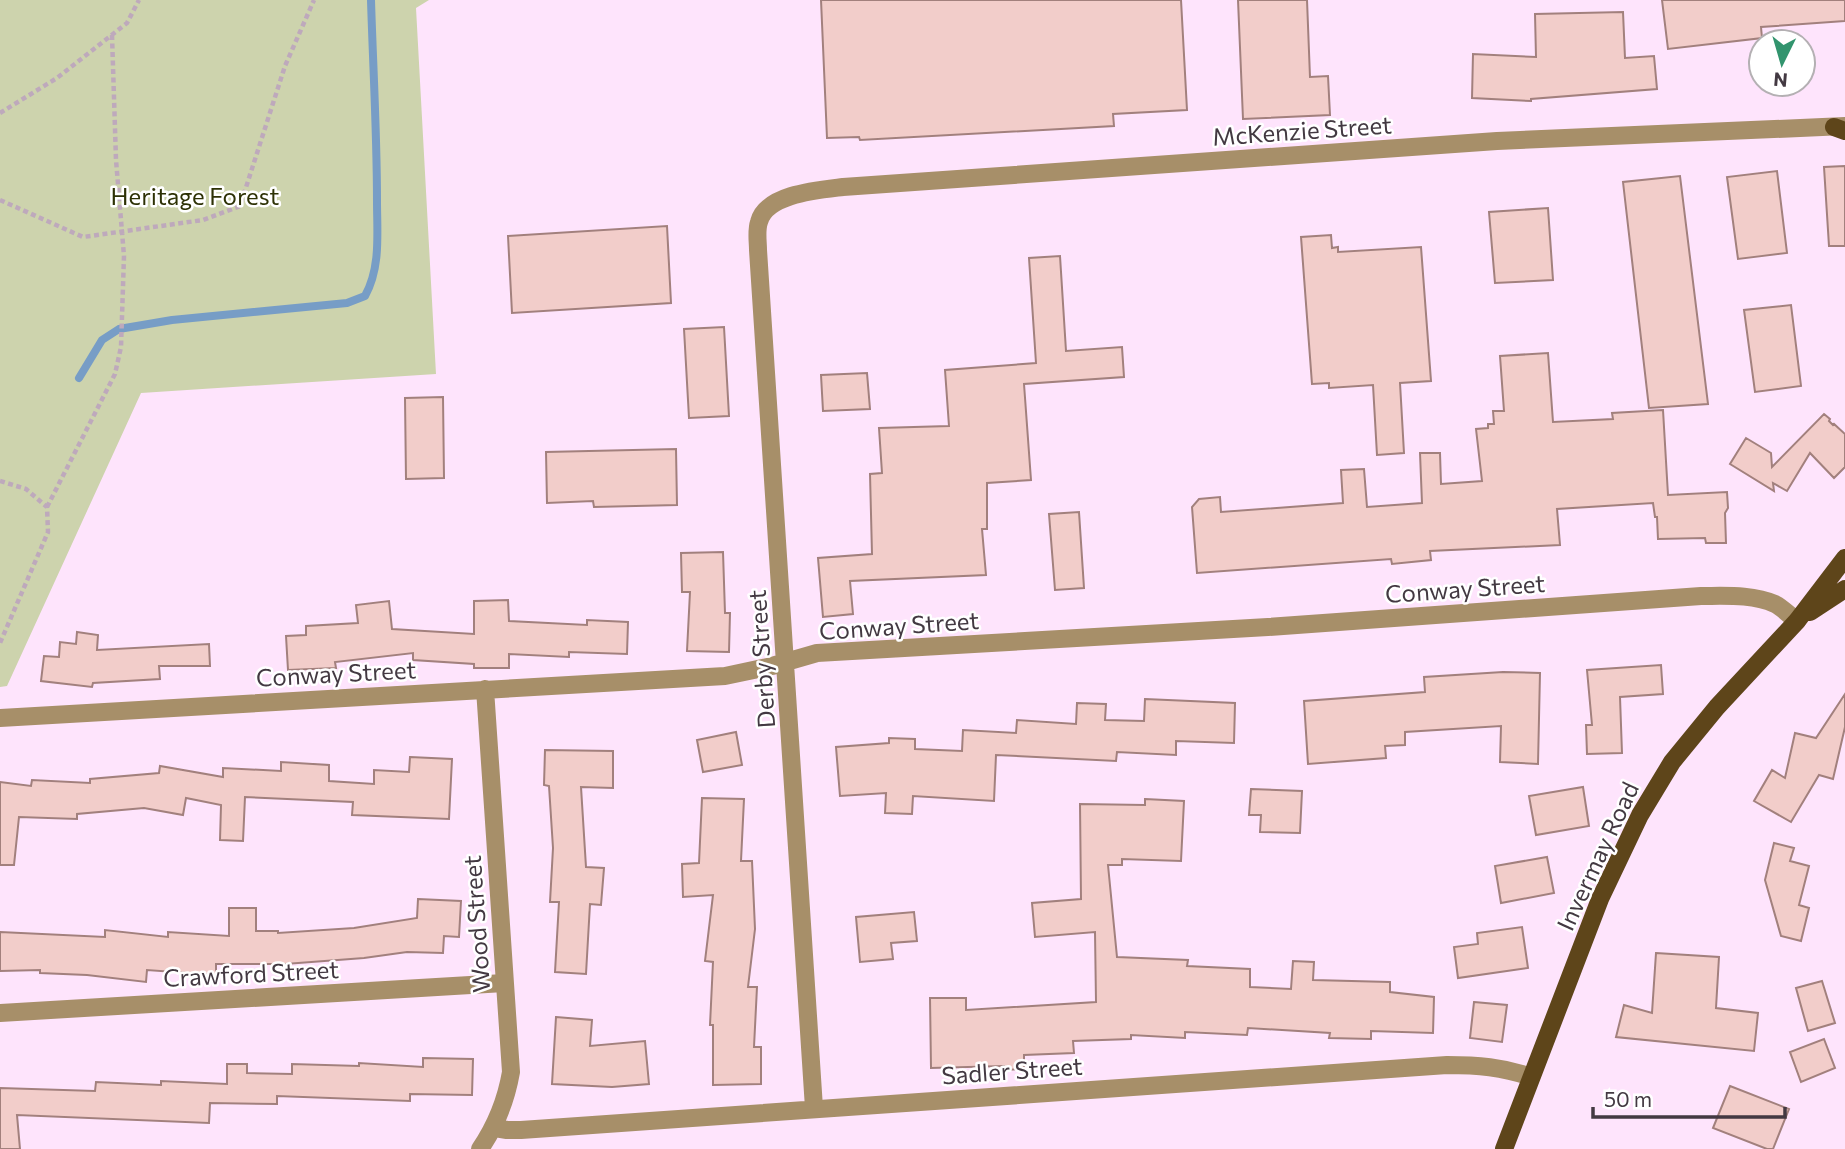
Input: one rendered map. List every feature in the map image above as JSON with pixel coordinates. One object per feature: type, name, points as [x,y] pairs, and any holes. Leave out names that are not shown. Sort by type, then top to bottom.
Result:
[{"type":"main road","name":"Invermay Road","points":[[1504,1149],[1600,899],[1640,815],[1672,762],[1717,707],[1797,621],[1845,558]]},
{"type":"main road","name":"Invermay Road","points":[[1797,621],[1845,589]]},
{"type":"street","name":"McKenzie Street","points":[[766,209],[784,198],[804,192],[842,187],[1497,141],[1841,128]]},
{"type":"street","name":"Derby Street","points":[[766,209],[759,221],[758,250],[814,1108]]},
{"type":"street","name":"Conway Street","points":[[0,718],[725,676],[817,653],[1268,627],[1701,596],[1744,597],[1769,602],[1797,621]]},
{"type":"street","name":"Wood Street","points":[[480,1149],[495,1128],[506,1099],[511,1072],[485,689]]},
{"type":"street","name":"Crawford Street","points":[[0,1013],[504,983]]},
{"type":"street","name":"Sadler Street","points":[[495,1128],[507,1130],[1447,1065],[1506,1068],[1531,1077]]},
{"type":"path","points":[[0,113],[57,78],[127,23],[139,0]]},
{"type":"path","points":[[0,201],[83,237],[203,220],[240,206],[285,66],[314,0]]},
{"type":"path","points":[[0,643],[48,532],[47,507],[115,374],[123,328],[123,232],[116,160],[112,35]]},
{"type":"path","points":[[0,481],[26,489],[47,507]]},
{"type":"green space","name":"Heritage Forest","points":[[0,0],[429,0],[416,8],[436,374],[141,393],[7,686],[0,687]]},
{"type":"building","points":[[821,0],[1181,0],[1187,110],[1113,114],[1114,126],[860,140],[859,137],[827,138]]},
{"type":"building","points":[[1238,0],[1307,0],[1310,77],[1328,76],[1330,115],[1243,119]]},
{"type":"building","points":[[1662,0],[1845,0],[1845,21],[1747,28],[1747,40],[1668,49]]},
{"type":"building","points":[[1623,12],[1625,58],[1654,56],[1657,89],[1531,101],[1472,98],[1473,54],[1536,57],[1535,14]]},
{"type":"building","points":[[1845,166],[1845,246],[1829,246],[1824,167]]},
{"type":"building","points":[[1777,171],[1787,253],[1738,259],[1727,177]]},
{"type":"building","points":[[1680,176],[1708,404],[1649,408],[1623,182]]},
{"type":"building","points":[[1548,208],[1553,280],[1495,283],[1489,212]]},
{"type":"building","points":[[667,226],[671,303],[512,313],[508,236]]},
{"type":"building","points":[[1331,235],[1332,248],[1338,247],[1338,252],[1421,247],[1431,381],[1400,383],[1404,453],[1377,455],[1373,385],[1329,388],[1329,383],[1312,384],[1301,237]]},
{"type":"building","points":[[1060,256],[1066,351],[1122,347],[1124,377],[1024,384],[1031,480],[987,483],[987,529],[982,529],[986,575],[850,581],[853,614],[823,617],[818,558],[872,554],[870,474],[882,473],[879,428],[949,426],[945,370],[1036,363],[1029,258]]},
{"type":"building","points":[[1791,305],[1801,386],[1755,392],[1744,310]]},
{"type":"building","points":[[724,327],[729,416],[689,418],[684,329]]},
{"type":"building","points":[[1548,353],[1553,422],[1613,419],[1612,413],[1663,410],[1668,495],[1727,492],[1726,543],[1706,543],[1705,538],[1658,539],[1653,503],[1557,509],[1560,545],[1430,551],[1431,560],[1392,564],[1391,559],[1197,573],[1192,507],[1199,499],[1220,497],[1221,512],[1343,503],[1341,470],[1364,469],[1367,507],[1422,503],[1420,453],[1440,453],[1441,484],[1482,481],[1476,429],[1488,428],[1488,424],[1494,424],[1493,411],[1504,411],[1500,356]]},
{"type":"building","points":[[867,373],[870,409],[823,411],[821,375]]},
{"type":"building","points":[[443,397],[444,478],[406,479],[405,398]]},
{"type":"building","points":[[1824,414],[1845,434],[1845,467],[1834,478],[1810,453],[1787,491],[1773,483],[1774,491],[1730,464],[1746,438],[1771,453],[1772,467]]},
{"type":"building","points":[[676,449],[677,505],[594,507],[593,501],[547,503],[546,452]]},
{"type":"building","points":[[1079,512],[1084,588],[1055,590],[1049,514]]},
{"type":"building","points":[[723,552],[725,613],[730,613],[729,652],[687,651],[690,592],[682,592],[681,553]]},
{"type":"building","points":[[508,600],[509,621],[587,625],[587,620],[628,622],[627,654],[569,652],[569,657],[509,654],[509,668],[474,668],[474,664],[413,660],[413,653],[335,662],[336,668],[288,670],[286,636],[306,635],[306,626],[358,623],[356,605],[389,601],[392,629],[474,634],[474,601]]},
{"type":"building","points":[[77,632],[98,635],[97,650],[209,644],[210,666],[159,666],[160,679],[93,683],[92,687],[41,681],[44,656],[59,657],[60,642],[76,644]]},
{"type":"building","points":[[1661,665],[1663,694],[1620,697],[1622,753],[1587,754],[1586,725],[1592,725],[1587,670]]},
{"type":"building","points":[[1503,672],[1540,673],[1538,764],[1500,762],[1501,726],[1405,732],[1405,745],[1385,746],[1386,758],[1308,764],[1304,701],[1425,692],[1424,677]]},
{"type":"building","points":[[1845,694],[1845,727],[1833,779],[1819,775],[1791,822],[1754,801],[1772,770],[1785,778],[1795,733],[1816,738]]},
{"type":"building","points":[[1145,699],[1235,703],[1234,743],[1176,741],[1176,755],[1117,752],[1116,761],[996,755],[994,801],[913,796],[912,814],[885,813],[886,793],[840,796],[836,747],[889,743],[889,738],[915,739],[915,749],[962,751],[963,730],[1016,733],[1017,720],[1076,724],[1077,703],[1106,704],[1105,720],[1144,721]]},
{"type":"building","points":[[736,732],[742,765],[703,772],[697,740]]},
{"type":"building","points":[[545,750],[613,751],[613,788],[581,787],[586,867],[604,868],[601,905],[590,904],[586,974],[555,972],[559,902],[550,902],[553,848],[549,786],[544,785]]},
{"type":"building","points":[[410,757],[452,759],[449,819],[352,815],[353,802],[245,797],[243,841],[220,840],[221,805],[186,798],[183,815],[144,808],[77,814],[77,819],[19,817],[14,865],[0,865],[0,782],[31,786],[32,780],[90,783],[90,779],[159,773],[160,766],[223,777],[223,768],[281,771],[281,762],[329,765],[329,781],[374,784],[374,770],[409,772]]},
{"type":"building","points":[[1583,787],[1589,826],[1536,835],[1529,796]]},
{"type":"building","points":[[1251,789],[1302,791],[1300,833],[1260,832],[1261,815],[1249,815]]},
{"type":"building","points":[[702,798],[744,799],[741,861],[752,861],[755,929],[748,987],[757,987],[754,1047],[761,1047],[761,1084],[713,1085],[713,1025],[710,1025],[713,962],[705,961],[713,895],[683,897],[682,864],[699,863]]},
{"type":"building","points":[[1145,799],[1184,801],[1181,861],[1122,859],[1122,865],[1108,865],[1117,957],[1188,960],[1187,966],[1250,969],[1250,987],[1291,989],[1293,961],[1314,962],[1313,980],[1390,982],[1390,992],[1434,997],[1433,1033],[1371,1031],[1371,1039],[1329,1038],[1330,1033],[1248,1028],[1247,1035],[1185,1032],[1185,1038],[1131,1035],[1131,1039],[1073,1041],[1074,1053],[1024,1055],[1024,1069],[1005,1070],[1004,1066],[931,1068],[930,998],[966,998],[966,1010],[1096,1002],[1095,932],[1035,937],[1032,903],[1081,899],[1080,804],[1145,805]]},
{"type":"building","points":[[1774,843],[1794,848],[1790,861],[1809,866],[1799,905],[1809,908],[1801,941],[1781,936],[1765,880]]},
{"type":"building","points":[[1547,857],[1554,893],[1501,903],[1495,866]]},
{"type":"building","points":[[418,899],[461,901],[459,937],[444,936],[443,953],[407,952],[285,964],[216,964],[216,975],[147,970],[146,982],[40,973],[40,970],[0,971],[0,932],[105,937],[105,930],[168,937],[168,932],[229,936],[229,908],[256,908],[256,931],[278,933],[354,928],[417,918]]},
{"type":"building","points":[[914,912],[917,941],[891,943],[893,959],[860,962],[856,917]]},
{"type":"building","points":[[1522,927],[1528,968],[1458,978],[1454,947],[1478,944],[1477,933]]},
{"type":"building","points":[[1656,953],[1719,957],[1716,1008],[1758,1013],[1754,1051],[1616,1037],[1624,1005],[1652,1013]]},
{"type":"building","points":[[1822,981],[1835,1023],[1808,1031],[1796,988]]},
{"type":"building","points":[[1474,1002],[1507,1005],[1502,1042],[1470,1038]]},
{"type":"building","points":[[556,1017],[592,1020],[590,1046],[645,1041],[649,1084],[612,1087],[552,1084]]},
{"type":"building","points":[[1824,1039],[1835,1068],[1801,1082],[1790,1052]]},
{"type":"building","points":[[423,1058],[473,1059],[472,1095],[410,1094],[410,1101],[277,1096],[277,1104],[210,1103],[209,1123],[17,1115],[20,1149],[0,1149],[0,1088],[95,1091],[96,1082],[227,1084],[227,1064],[247,1064],[247,1073],[292,1074],[292,1064],[359,1066],[359,1063],[423,1067]]},
{"type":"building","points":[[1730,1086],[1789,1109],[1773,1149],[1713,1128]]},
{"type":"waterway","points":[[79,378],[102,340],[119,329],[172,320],[347,303],[365,296],[374,273],[377,237],[371,0]]}]
